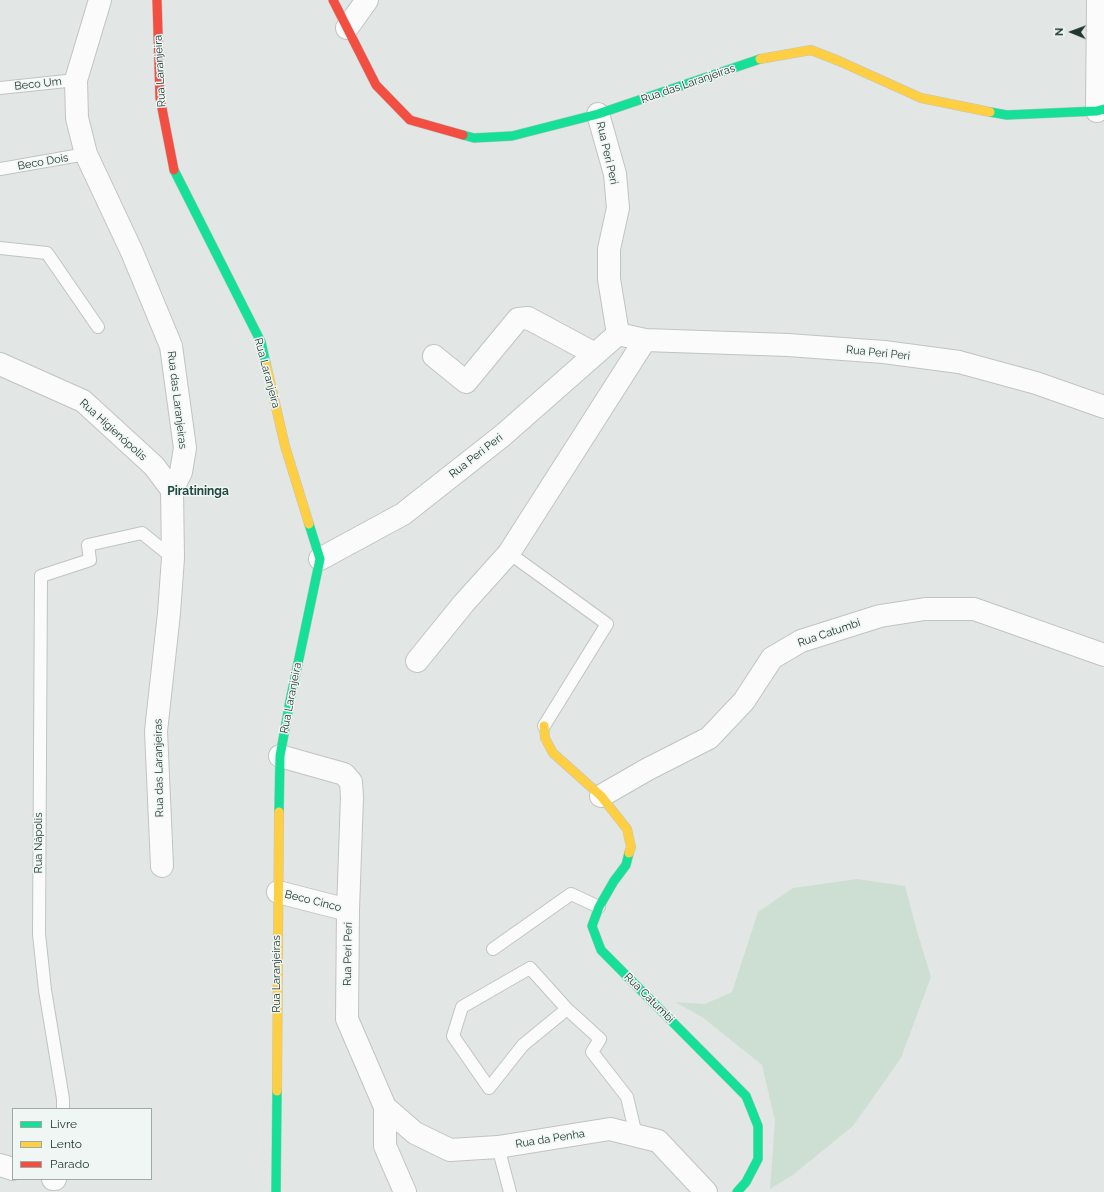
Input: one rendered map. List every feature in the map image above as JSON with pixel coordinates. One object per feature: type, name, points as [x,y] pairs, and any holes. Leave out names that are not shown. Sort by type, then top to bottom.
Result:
[{"type":"street","name":"Rua das Laranjeiras","points":[[100,0],[76,80],[77,118],[86,154],[132,252],[171,346],[185,448],[181,472],[172,490],[173,558],[169,613],[156,731],[162,866]]},
{"type":"street","name":"Rua Laranjeira","points":[[158,0],[160,98],[174,170],[261,342],[285,446],[320,559],[280,756]]},
{"type":"street","name":"Rua das Laranjeiras","points":[[333,0],[376,85],[410,120],[474,138],[512,136],[598,114],[765,57],[811,50],[921,98],[1007,115],[1100,110]]},
{"type":"street","points":[[347,28],[368,0]]},
{"type":"street","points":[[1098,0],[1100,110]]},
{"type":"street","name":"Rua Peri Peri","points":[[598,114],[615,174],[618,208],[609,249],[610,279],[618,334]]},
{"type":"street","points":[[434,356],[466,382],[518,319],[528,318],[595,354]]},
{"type":"street","name":"Rua Peri Peri","points":[[320,559],[403,514],[502,436],[618,334]]},
{"type":"street","name":"Rua Peri Peri","points":[[618,334],[645,340],[788,345],[884,352],[959,362],[1036,383],[1104,407]]},
{"type":"street","points":[[417,661],[509,553],[645,340]]},
{"type":"street","name":"Rua Higienópolis","points":[[0,364],[84,401],[154,466],[172,490]]},
{"type":"street","name":"Rua Catumbi","points":[[601,796],[648,769],[709,738],[744,701],[772,658],[801,641],[880,616],[925,609],[974,609],[1104,655]]},
{"type":"street","name":"Rua Catumbi","points":[[544,726],[545,738],[554,753],[601,796],[627,830],[632,847],[626,865],[598,907],[592,926],[601,950],[746,1096],[758,1126],[758,1159],[746,1182],[738,1192]]},
{"type":"street","name":"Rua Peri Peri","points":[[280,756],[344,774],[351,782],[352,797],[348,910],[347,1019],[385,1107],[385,1146],[406,1192]]},
{"type":"street","name":"Rua Laranjeiras","points":[[276,1192],[280,756]]},
{"type":"street","name":"Beco Cinco","points":[[278,892],[348,910]]},
{"type":"street","name":"Rua da Penha","points":[[385,1107],[415,1133],[450,1150],[498,1147],[610,1129],[636,1135],[658,1141],[706,1192]]},
{"type":"street","points":[[0,1165],[12,1169]]},
{"type":"lane","name":"Beco Um","points":[[0,88],[76,80]]},
{"type":"lane","name":"Beco Dois","points":[[0,170],[86,154]]},
{"type":"lane","points":[[0,248],[47,253],[98,327]]},
{"type":"lane","name":"Rua Nápolis","points":[[63,1108],[63,1099],[45,990],[38,934],[41,576],[90,560],[88,545],[142,533],[173,558]]},
{"type":"lane","points":[[509,553],[607,624],[544,726]]},
{"type":"lane","points":[[493,949],[571,894],[598,907]]},
{"type":"lane","points":[[567,1009],[523,1045],[489,1088],[453,1036],[462,1007],[530,968],[567,1009],[600,1039],[592,1052],[628,1097],[636,1135]]},
{"type":"lane","points":[[498,1147],[510,1192]]},
{"type":"lane","points":[[52,1192],[54,1180]]},
{"type":"green space","points":[[857,879],[905,886],[931,977],[901,1058],[853,1126],[794,1174],[770,1189],[775,1121],[762,1065],[702,1017],[675,1002],[705,1004],[732,992],[758,912],[793,888]]},
{"type":"traffic: fast","points":[[463,135],[474,138],[512,136],[598,114],[760,59]]},
{"type":"traffic: fast","points":[[990,112],[1007,115],[1097,111],[1104,109]]},
{"type":"traffic: fast","points":[[174,170],[261,342],[266,364]]},
{"type":"traffic: fast","points":[[279,812],[280,756],[320,559],[309,524]]},
{"type":"traffic: fast","points":[[629,853],[626,865],[614,881],[599,907],[592,926],[601,950],[746,1096],[758,1126],[758,1159],[746,1182],[737,1192]]},
{"type":"traffic: fast","points":[[276,1192],[277,1091]]},
{"type":"traffic: slow","points":[[760,59],[811,50],[921,98],[990,112]]},
{"type":"traffic: slow","points":[[266,364],[285,446],[309,524]]},
{"type":"traffic: slow","points":[[544,726],[545,738],[553,753],[601,796],[627,829],[631,847],[629,853]]},
{"type":"traffic: slow","points":[[277,1091],[279,812]]},
{"type":"traffic: jam","points":[[157,0],[160,98],[174,170]]},
{"type":"traffic: jam","points":[[333,0],[376,85],[410,120],[463,135]]},
{"type":"district","name":"Piratininga","points":[[198,491]]}]
